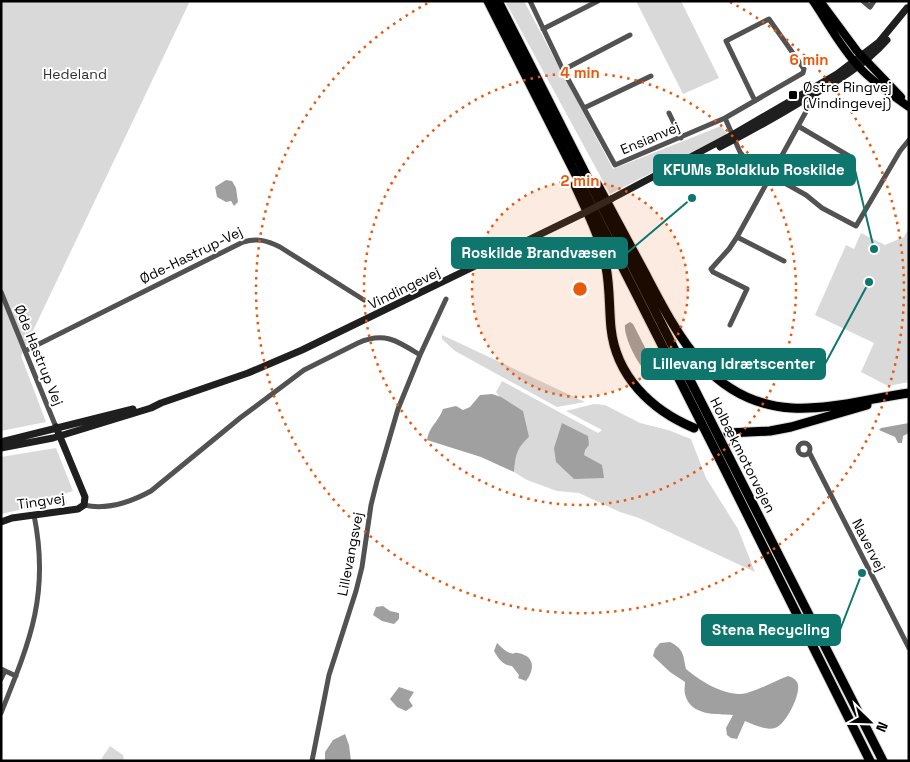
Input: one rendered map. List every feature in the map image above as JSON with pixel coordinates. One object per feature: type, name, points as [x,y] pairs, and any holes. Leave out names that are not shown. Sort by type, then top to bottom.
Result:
[{"type":"highway","name":"Holbækmotorvejen","points":[[488,1],[870,761]]},
{"type":"highway","name":"Holbækmotorvejen","points":[[498,1],[883,761]]},
{"type":"highway","points":[[548,99],[570,134],[673,325],[704,368],[718,380],[752,399],[791,408],[834,405],[909,394]]},
{"type":"highway","points":[[553,129],[568,170],[601,245],[607,268],[611,329],[621,365],[632,383],[662,412],[694,428]]},
{"type":"highway","points":[[728,433],[770,431],[791,427],[857,407],[909,398]]},
{"type":"main road","points":[[813,1],[834,31],[886,90],[909,106]]},
{"type":"main road","points":[[820,1],[860,61],[909,106]]},
{"type":"main road","name":"Vindingevej","points":[[1,448],[60,436],[151,408],[248,373],[302,350],[582,214],[662,175],[733,137],[860,61],[887,33],[908,7]]},
{"type":"main road","name":"Vindingevej","points":[[1,442],[56,427],[161,403]]},
{"type":"main road","points":[[56,427],[84,497],[84,505]]},
{"type":"main road","name":"Tingvej","points":[[1,522],[78,509],[84,505]]},
{"type":"street","name":"Ensianvej","points":[[530,1],[563,70],[615,165],[725,118],[755,101],[804,73],[804,69],[768,19],[726,41],[755,101]]},
{"type":"street","points":[[543,29],[598,1]]},
{"type":"street","points":[[863,1],[870,7],[874,1]]},
{"type":"street","points":[[563,70],[630,35]]},
{"type":"street","points":[[584,108],[651,76]]},
{"type":"street","points":[[730,326],[747,289],[711,270],[737,237],[808,108],[813,103],[820,102]]},
{"type":"street","points":[[669,113],[681,138]]},
{"type":"street","points":[[725,118],[740,152],[749,163],[806,195],[822,208],[856,226],[901,150],[909,140]]},
{"type":"street","points":[[798,126],[849,156]]},
{"type":"street","points":[[737,237],[784,261]]},
{"type":"street","name":"Øde-Hastrup-Vej","points":[[25,351],[254,238],[266,240],[280,246],[364,300]]},
{"type":"street","name":"Øde Hastrup Vej","points":[[1,292],[56,427]]},
{"type":"street","name":"Lillevangsvej","points":[[312,761],[329,675],[362,567],[371,506],[377,481],[398,409],[446,299]]},
{"type":"street","points":[[84,505],[94,507],[118,504],[137,498],[150,491],[240,418],[304,370],[358,343],[375,338],[385,338],[402,343],[420,355]]},
{"type":"street","name":"Navervej","points":[[809,452],[909,647]]},
{"type":"street","points":[[1,713],[27,650],[39,599],[40,560],[34,515]]},
{"type":"street","points":[[1,679],[3,670],[16,676]]},
{"type":"green space","name":"Hedeland","points":[[1,1],[190,1],[21,356],[46,422],[1,431]]},
{"type":"green space","points":[[505,1],[524,1],[613,169],[721,126],[727,134],[610,194]]},
{"type":"green space","points":[[636,1],[681,1],[719,78],[683,94]]},
{"type":"green space","points":[[909,227],[909,382],[888,386],[861,372],[874,343],[815,315],[846,245],[854,249],[861,233],[885,245],[904,237]]},
{"type":"green space","points":[[442,335],[585,402],[557,407],[455,351],[442,339]]},
{"type":"green space","points":[[502,381],[598,433],[602,430],[566,411],[594,404],[605,405],[640,423],[668,430],[691,439],[706,478],[738,529],[755,572],[639,518],[620,512],[579,493],[557,491],[527,480],[514,472],[517,453],[521,445],[529,437],[496,392]]},
{"type":"green space","points":[[56,448],[73,491],[64,494],[67,503],[36,506],[1,514],[1,457]]},
{"type":"green space","points":[[110,746],[123,755],[124,761],[100,761]]},
{"type":"shaded area","points":[[226,180],[232,181],[236,188],[238,202],[234,206],[231,201],[226,202],[217,197],[215,187]]},
{"type":"shaded area","points":[[630,322],[633,324],[658,373],[657,378],[652,377],[646,372],[635,357],[625,331],[625,325]]},
{"type":"shaded area","points":[[492,394],[501,397],[523,411],[529,437],[521,445],[517,453],[514,472],[481,457],[427,440],[443,409],[456,406],[463,410],[470,407],[480,395]]},
{"type":"shaded area","points":[[562,423],[588,436],[589,445],[584,455],[602,465],[604,478],[574,479],[556,462],[554,448]]},
{"type":"shaded area","points":[[909,423],[909,433],[903,436],[902,443],[898,443],[895,437],[879,430],[881,428]]},
{"type":"shaded area","points":[[383,606],[390,611],[399,613],[399,619],[394,624],[382,621],[373,615],[376,607]]},
{"type":"shaded area","points":[[670,642],[680,650],[686,669],[699,679],[723,691],[739,694],[747,693],[788,676],[793,678],[797,682],[798,693],[788,715],[779,726],[771,729],[759,727],[745,721],[737,739],[731,738],[727,735],[726,728],[733,715],[712,714],[692,706],[685,694],[685,682],[670,672],[653,656],[655,649],[660,643]]},
{"type":"shaded area","points":[[497,643],[512,654],[516,653],[528,657],[532,668],[526,681],[518,678],[519,675],[512,666],[503,663],[499,659],[494,651]]},
{"type":"shaded area","points":[[399,687],[414,692],[409,700],[413,706],[406,711],[397,707],[390,699]]},
{"type":"shaded area","points":[[345,734],[349,745],[351,761],[325,761],[325,752],[333,740]]},
{"type":"place","name":"Østre Ringvej (Vindingevej)","points":[[793,95]]},
{"type":"place","name":"Roskilde Brandvæsen","points":[[692,198]]},
{"type":"place","name":"KFUMs Boldklub Roskilde","points":[[874,249]]},
{"type":"place","name":"Lillevang Idrætscenter","points":[[869,282]]},
{"type":"place","name":"Stena Recycling","points":[[862,573]]}]
